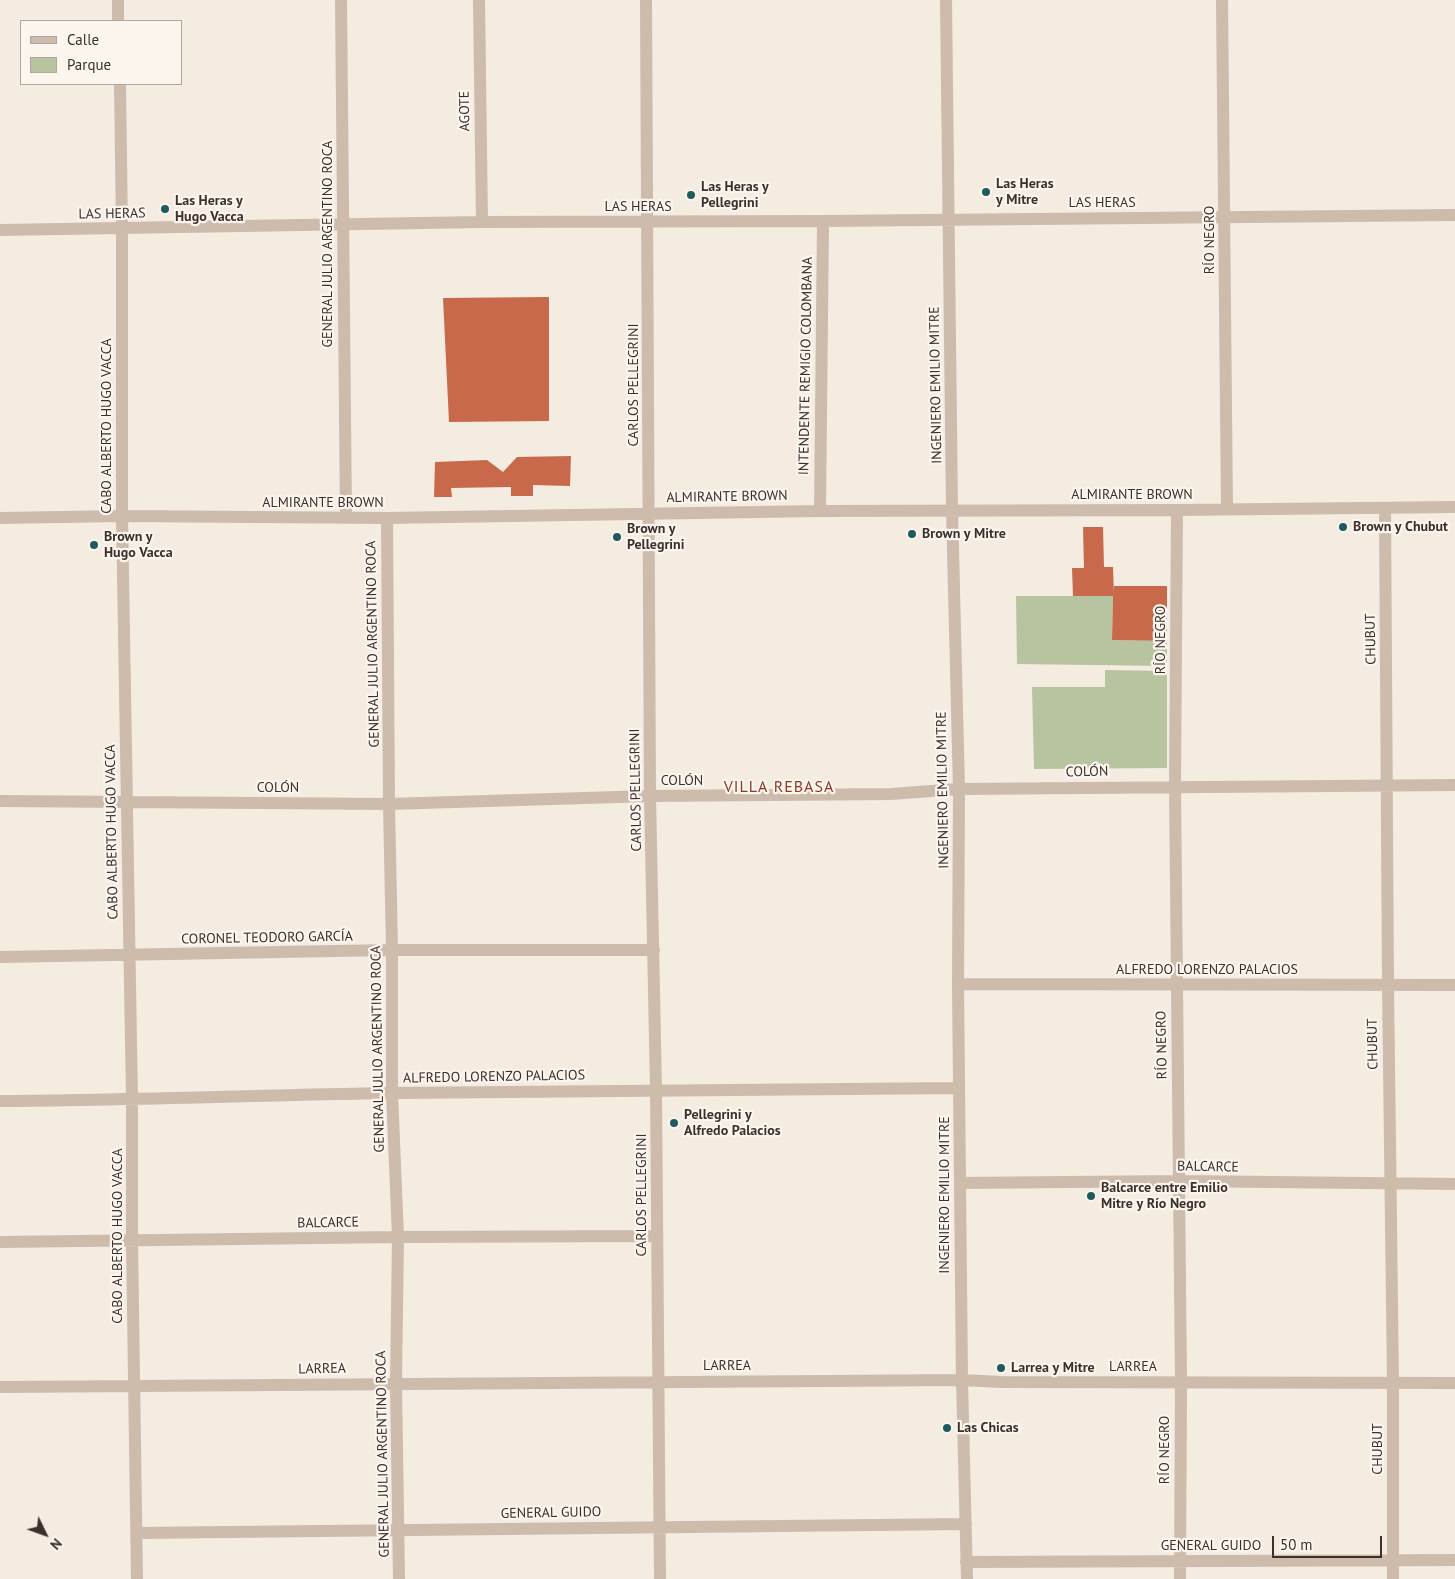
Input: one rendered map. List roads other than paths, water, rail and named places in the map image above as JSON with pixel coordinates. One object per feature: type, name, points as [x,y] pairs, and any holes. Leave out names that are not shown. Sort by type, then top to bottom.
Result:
[{"type":"street","points":[[118,0],[118,20]]},
{"type":"street","name":"GENERAL JULIO ARGENTINO ROCA","points":[[341,0],[346,518]]},
{"type":"street","name":"AGOTE","points":[[479,0],[482,222]]},
{"type":"street","name":"CARLOS PELLEGRINI","points":[[646,0],[650,796],[656,1089],[660,1579]]},
{"type":"street","name":"INGENIERO EMILIO MITRE","points":[[946,0],[952,510],[959,789],[959,1088],[962,1380],[967,1579]]},
{"type":"street","name":"RÍO NEGRO","points":[[1222,0],[1227,509]]},
{"type":"street","name":"CABO ALBERTO HUGO VACCA","points":[[120,85],[122,516],[132,1100],[137,1579]]},
{"type":"street","name":"LAS HERAS","points":[[0,230],[482,222],[1455,215]]},
{"type":"street","name":"INTENDENTE REMIGIO COLOMBANA","points":[[820,511],[823,221]]},
{"type":"street","name":"ALMIRANTE BROWN","points":[[0,518],[122,516],[387,518],[820,511],[1455,507]]},
{"type":"street","name":"CHUBUT","points":[[1385,508],[1393,1579]]},
{"type":"street","name":"RÍO NEGRO","points":[[1177,510],[1175,786],[1181,1382],[1180,1579]]},
{"type":"street","name":"GENERAL JULIO ARGENTINO ROCA","points":[[387,518],[392,1093],[398,1237],[396,1383],[399,1579]]},
{"type":"street","name":"COLÓN","points":[[0,801],[389,804],[650,796],[890,794],[959,789],[1455,785]]},
{"type":"street","name":"CORONEL TEODORO GARCÍA","points":[[0,957],[392,950],[654,950]]},
{"type":"street","name":"ALFREDO LORENZO PALACIOS","points":[[958,984],[1455,985]]},
{"type":"street","name":"ALFREDO LORENZO PALACIOS","points":[[0,1101],[656,1089],[959,1088]]},
{"type":"street","name":"BALCARCE","points":[[960,1183],[1179,1181],[1455,1184]]},
{"type":"street","name":"BALCARCE","points":[[0,1242],[656,1236]]},
{"type":"street","name":"LARREA","points":[[0,1387],[962,1380],[1001,1382],[1455,1383]]},
{"type":"street","name":"GENERAL GUIDO","points":[[138,1533],[966,1524]]},
{"type":"street","name":"GENERAL GUIDO","points":[[966,1562],[1455,1560]]},
{"type":"place","name":"Las Heras y Mitre","points":[[986,192]]},
{"type":"place","name":"Las Heras y Pellegrini","points":[[691,195]]},
{"type":"place","name":"Las Heras y Hugo Vacca","points":[[165,209]]},
{"type":"place","name":"Brown y Chubut","points":[[1343,527]]},
{"type":"place","name":"Brown y Mitre","points":[[912,534]]},
{"type":"place","name":"Brown y Pellegrini","points":[[617,537]]},
{"type":"place","name":"Brown y Hugo Vacca","points":[[94,545]]},
{"type":"place","name":"Pellegrini y Alfredo Palacios","points":[[674,1123]]},
{"type":"place","name":"Balcarce entre Emilio Mitre y Río Negro","points":[[1091,1196]]},
{"type":"place","name":"Larrea y Mitre","points":[[1001,1368]]},
{"type":"place","name":"Las Chicas","points":[[947,1428]]},
{"type":"district","name":"VILLA REBASA","points":[[779,787]]}]
